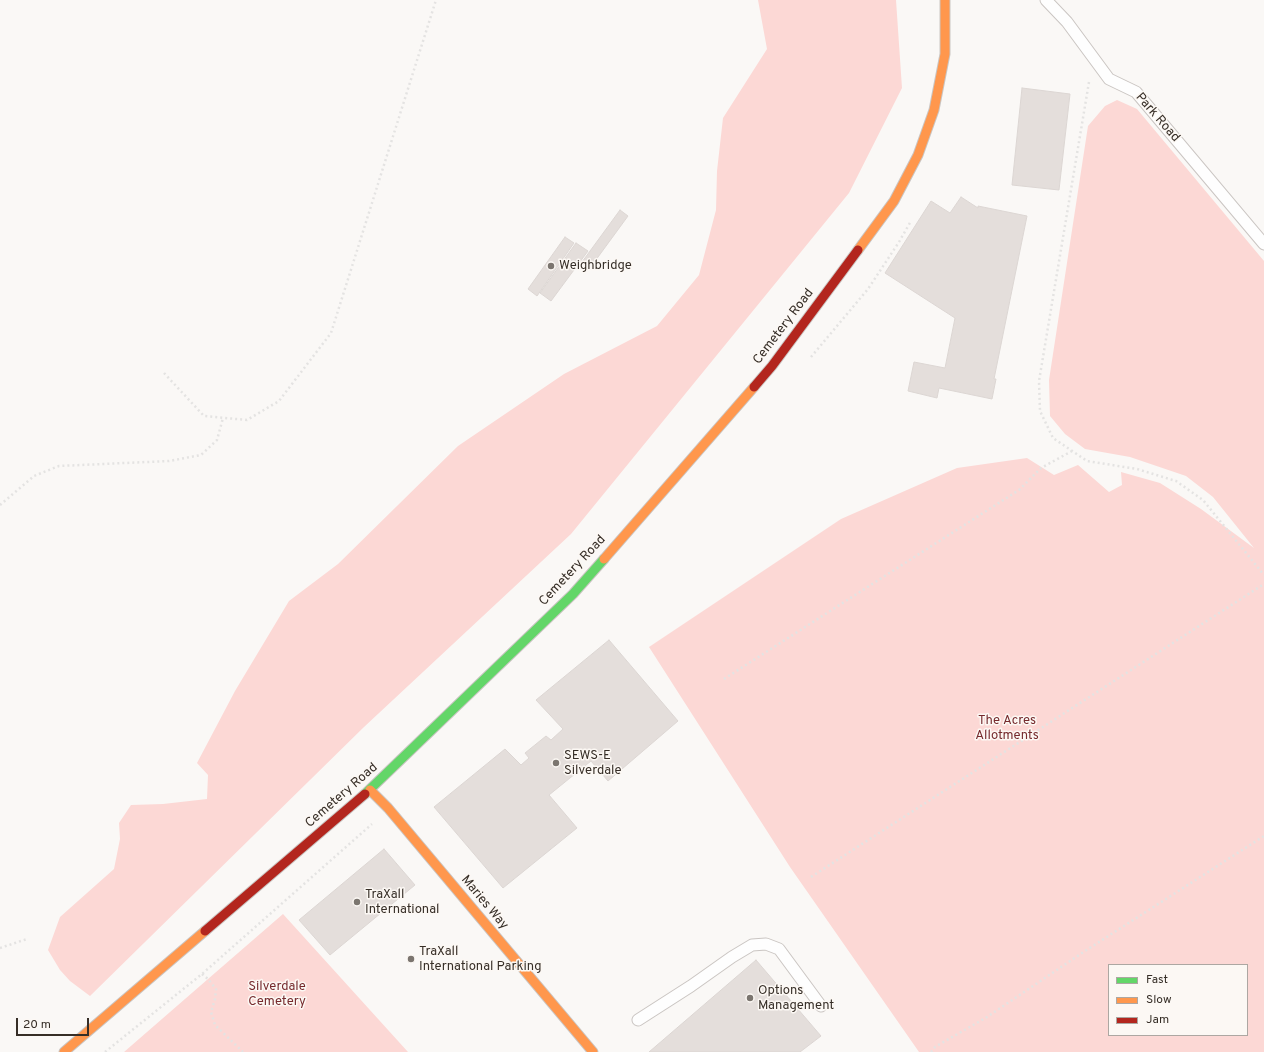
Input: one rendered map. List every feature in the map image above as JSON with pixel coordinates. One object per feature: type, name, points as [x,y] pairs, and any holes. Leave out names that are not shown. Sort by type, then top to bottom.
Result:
[{"type":"street","name":"Cemetery Road","points":[[64,1052],[370,790],[573,594],[772,366],[894,201],[918,155],[934,110],[945,54],[945,0]]},
{"type":"street","name":"Maries Way","points":[[370,790],[388,808],[593,1052]]},
{"type":"lane","name":"Park Road","points":[[1046,0],[1067,22],[1108,79],[1136,92],[1264,244]]},
{"type":"lane","points":[[638,1020],[752,945],[766,944],[779,949],[821,1006]]},
{"type":"path","points":[[164,373],[204,416],[247,420],[279,401],[331,333],[436,0]]},
{"type":"path","points":[[1087,75],[1089,83],[1039,381],[1040,411],[1053,438],[1087,461],[1137,469],[1176,481],[1203,500],[1264,575]]},
{"type":"path","points":[[0,505],[34,476],[60,466],[169,461],[201,455],[217,440],[223,418]]},
{"type":"path","points":[[724,679],[1019,490],[1041,468],[1072,451]]},
{"type":"path","points":[[811,877],[1264,584]]},
{"type":"path","points":[[931,1052],[935,1047],[986,1017],[1092,946],[1264,836]]},
{"type":"path","points":[[0,948],[27,940]]},
{"type":"path","points":[[202,974],[216,989],[211,1012],[215,1025],[243,1052]]},
{"type":"green space","points":[[758,0],[896,0],[902,88],[849,193],[571,534],[364,727],[90,996],[70,981],[60,970],[48,950],[60,917],[114,869],[120,839],[119,823],[131,805],[163,804],[207,799],[208,775],[197,763],[235,691],[289,601],[338,564],[458,446],[564,374],[657,326],[699,275],[716,210],[717,171],[723,118],[767,49]]},
{"type":"green space","name":"The Acres Allotments","points":[[1117,100],[1137,109],[1264,261],[1264,1052],[919,1052],[790,867],[649,647],[841,519],[957,468],[1027,458],[1054,475],[1078,465],[1109,492],[1122,485],[1121,472],[1160,483],[1201,509],[1254,548],[1213,497],[1186,476],[1130,457],[1085,449],[1065,434],[1050,416],[1049,380],[1088,126],[1105,106]]},
{"type":"green space","name":"Silverdale Cemetery","points":[[283,914],[408,1052],[124,1052],[208,979]]},
{"type":"building","points":[[1022,88],[1070,94],[1059,190],[1012,185]]},
{"type":"building","points":[[961,197],[978,208],[978,206],[1027,216],[994,379],[996,379],[992,399],[939,388],[937,398],[908,391],[914,362],[945,368],[955,318],[885,273],[931,201],[950,213]]},
{"type":"building","name":"Weighbridge","points":[[620,210],[628,216],[590,268],[582,262]]},
{"type":"building","name":"Weighbridge","points":[[565,237],[574,243],[537,296],[528,289]]},
{"type":"building","points":[[576,243],[588,251],[551,301],[540,293]]},
{"type":"building","name":"SEWS-E Silverdale","points":[[609,640],[678,721],[608,781],[591,761],[549,795],[577,828],[503,888],[434,807],[505,749],[521,765],[529,758],[525,753],[546,736],[551,740],[563,729],[536,700]]},
{"type":"building","name":"TraXall International","points":[[384,849],[415,885],[330,955],[299,920]]},
{"type":"building","name":"Options Management","points":[[756,960],[821,1036],[800,1052],[649,1052]]},
{"type":"traffic: fast","points":[[365,794],[573,594],[604,559]]},
{"type":"traffic: slow","points":[[858,250],[894,201],[918,155],[934,110],[945,54],[945,0]]},
{"type":"traffic: slow","points":[[604,559],[754,387]]},
{"type":"traffic: slow","points":[[370,790],[388,808],[593,1052]]},
{"type":"traffic: slow","points":[[64,1052],[205,931]]},
{"type":"traffic: jam","points":[[754,387],[772,366],[858,250]]},
{"type":"traffic: jam","points":[[205,931],[365,794]]},
{"type":"place","name":"Weighbridge","points":[[551,266]]},
{"type":"place","name":"SEWS-E Silverdale","points":[[556,763]]},
{"type":"place","name":"TraXall International","points":[[357,902]]},
{"type":"place","name":"TraXall International Parking","points":[[411,959]]},
{"type":"place","name":"Options Management","points":[[750,998]]}]
